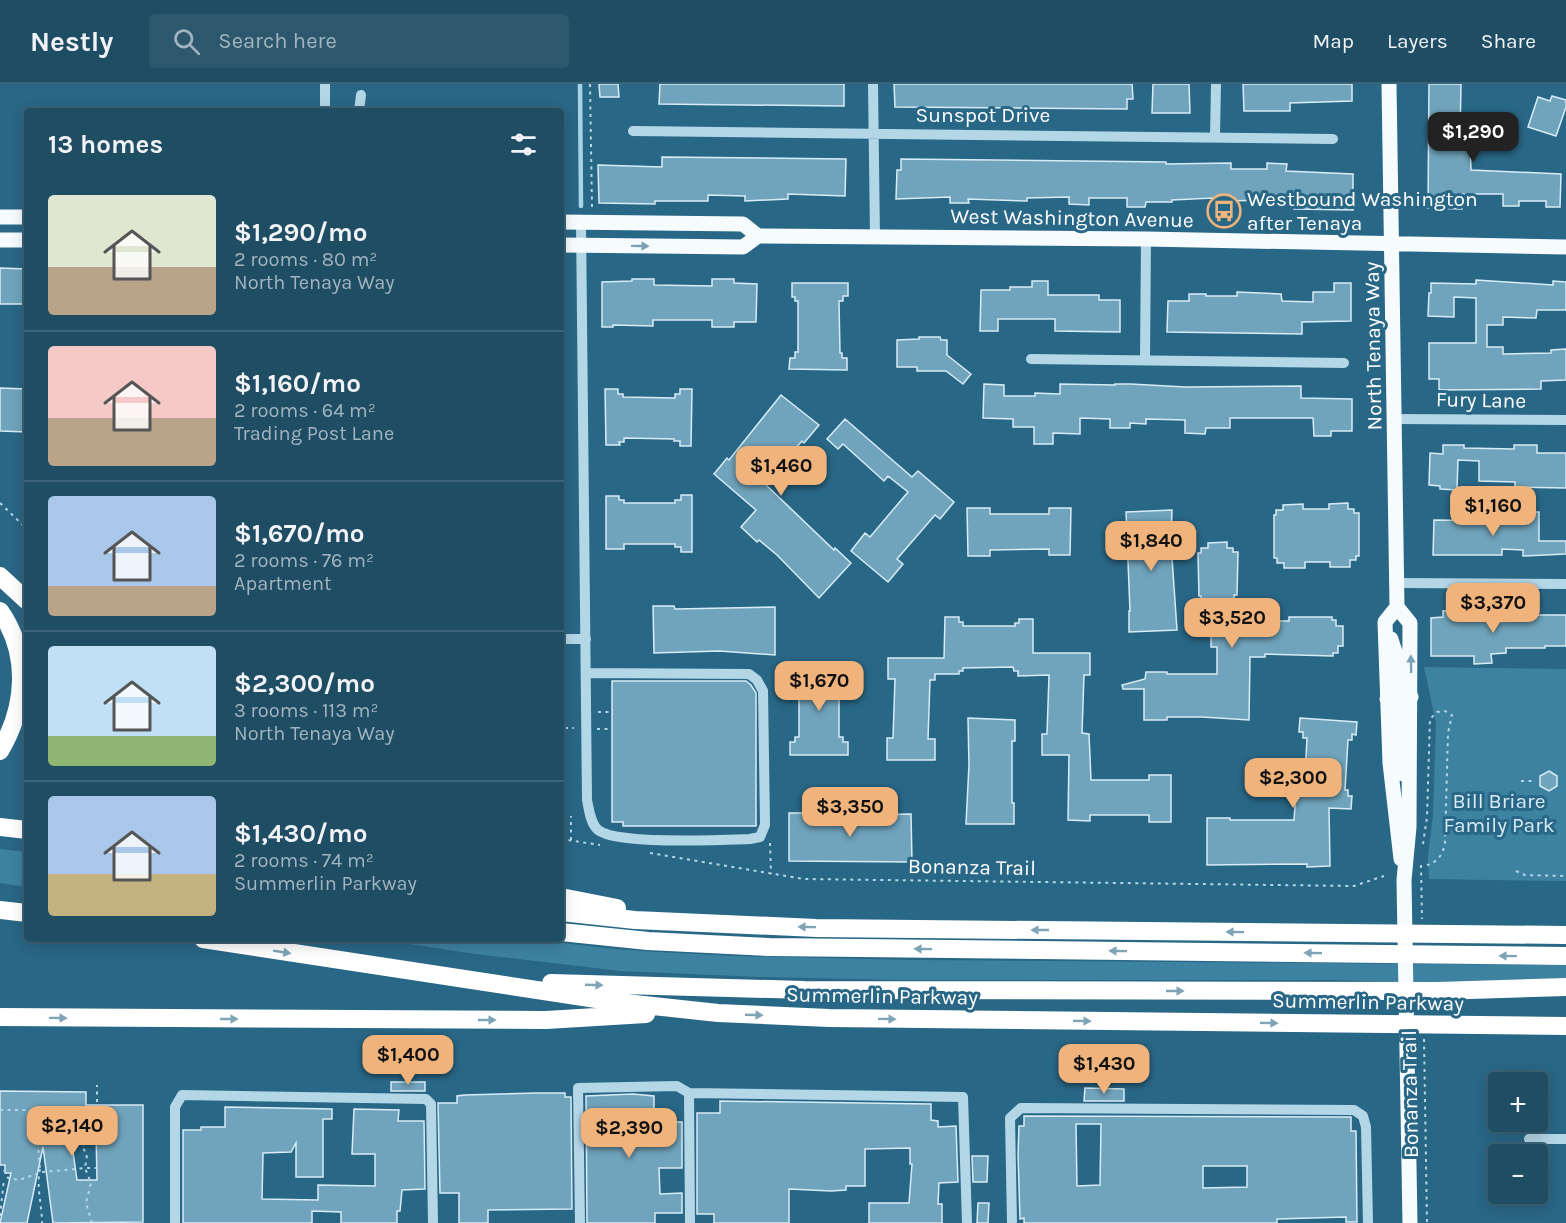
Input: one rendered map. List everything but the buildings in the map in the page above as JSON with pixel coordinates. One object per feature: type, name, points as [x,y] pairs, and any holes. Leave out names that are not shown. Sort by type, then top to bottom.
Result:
[{"type":"highway","points":[[0,576],[24,598]]},
{"type":"highway","points":[[0,611],[16,641],[21,668],[21,694],[16,719],[0,752]]},
{"type":"highway","points":[[0,827],[24,830]]},
{"type":"highway","points":[[564,898],[695,923]]},
{"type":"highway","points":[[0,910],[24,913]]},
{"type":"highway","points":[[564,912],[624,919],[807,927],[1566,935]]},
{"type":"highway","points":[[564,932],[658,942],[780,947],[1566,956]]},
{"type":"highway","name":"Summerlin Parkway","points":[[222,942],[591,999],[696,1011],[829,1018],[1566,1026]]},
{"type":"highway","points":[[472,981],[795,990],[1438,991],[1566,987]]},
{"type":"highway","points":[[0,1017],[546,1020],[696,1011]]},
{"type":"highway","points":[[1451,1025],[1566,1037]]},
{"type":"main road","name":"North Tenaya Way","points":[[1389,84],[1397,607],[1410,623],[1409,797],[1403,827]]},
{"type":"main road","points":[[0,217],[24,217]]},
{"type":"main road","name":"West Washington Avenue","points":[[564,222],[743,224],[758,236]]},
{"type":"main road","name":"West Washington Avenue","points":[[564,245],[743,247],[758,236],[1146,239],[1566,247]]},
{"type":"main road","points":[[0,240],[24,240]]},
{"type":"main road","points":[[1397,607],[1385,622],[1398,661],[1401,691],[1411,697]]},
{"type":"main road","name":"North Tenaya Way","points":[[1385,622],[1390,763],[1403,827],[1410,1223]]},
{"type":"main road","points":[[1387,699],[1393,700],[1399,710],[1400,765],[1409,797]]},
{"type":"street","points":[[325,84],[326,108]]},
{"type":"street","points":[[873,84],[875,237]]},
{"type":"street","points":[[1215,136],[1216,84]]},
{"type":"street","points":[[359,108],[361,95]]},
{"type":"street","name":"Sunspot Drive","points":[[633,131],[1333,139]]},
{"type":"street","points":[[581,223],[587,800],[591,817],[598,830],[614,836],[653,840],[760,837],[765,825],[763,691],[757,680],[749,674],[586,673]]},
{"type":"street","points":[[1145,360],[1146,239]]},
{"type":"street","points":[[1031,358],[1344,363]]},
{"type":"street","name":"Fury Lane","points":[[1395,419],[1566,420]]},
{"type":"street","points":[[1397,583],[1566,584]]},
{"type":"street","points":[[564,639],[586,639]]},
{"type":"street","points":[[580,1223],[578,1088],[677,1086],[689,1093],[963,1097],[967,1223]]},
{"type":"street","points":[[689,1093],[690,1223]]},
{"type":"street","points":[[175,1223],[175,1107],[183,1095],[426,1100],[431,1104],[433,1223]]},
{"type":"street","points":[[1012,1223],[1010,1119],[1021,1108],[1354,1110],[1363,1116],[1366,1127],[1368,1223]]},
{"type":"street","points":[[1529,1139],[1566,1139]]},
{"type":"path","points":[[590,84],[592,211]]},
{"type":"path","points":[[0,503],[24,526]]},
{"type":"path","points":[[1422,848],[1427,817],[1430,719],[1437,712],[1445,711],[1451,713],[1448,733],[1445,843],[1440,857],[1427,865]]},
{"type":"path","points":[[598,712],[610,712]]},
{"type":"path","points":[[565,728],[572,728]]},
{"type":"path","points":[[597,729],[610,729]]},
{"type":"path","points":[[1521,781],[1533,781]]},
{"type":"path","points":[[571,816],[571,840]]},
{"type":"path","points":[[564,839],[603,846]]},
{"type":"path","points":[[770,843],[771,874]]},
{"type":"path","name":"Bonanza Trail","points":[[645,852],[804,879],[1353,886],[1384,876]]},
{"type":"path","points":[[1421,858],[1422,927]]},
{"type":"path","points":[[1516,871],[1525,875],[1566,876]]},
{"type":"path","name":"Bonanza Trail","points":[[1424,1030],[1427,1222]]},
{"type":"path","points":[[92,1223],[91,1213],[86,1203],[91,1183],[85,1168],[87,1155],[82,1146],[97,1130],[97,1085]]},
{"type":"path","points":[[0,1110],[97,1110]]},
{"type":"path","points":[[37,1135],[42,1223]]},
{"type":"path","points":[[0,1180],[19,1180],[39,1171],[97,1168]]},
{"type":"path","points":[[0,1216],[6,1179],[4,1170]]},
{"type":"green space","name":"Bill Briare Family Park","points":[[1424,667],[1566,669],[1566,881],[1429,879],[1428,855],[1433,816],[1436,723]]},
{"type":"green space","points":[[0,849],[24,852],[24,887],[0,883]]},
{"type":"green space","points":[[397,942],[554,942],[613,949],[735,956],[910,960],[1566,965],[1566,979],[1428,983],[1331,980],[901,980],[759,977],[620,971],[475,954]]},
{"type":"waterway","points":[[580,84],[581,206]]},
{"type":"place","name":"Westbound Washington after Tenaya","points":[[1224,211]]}]
